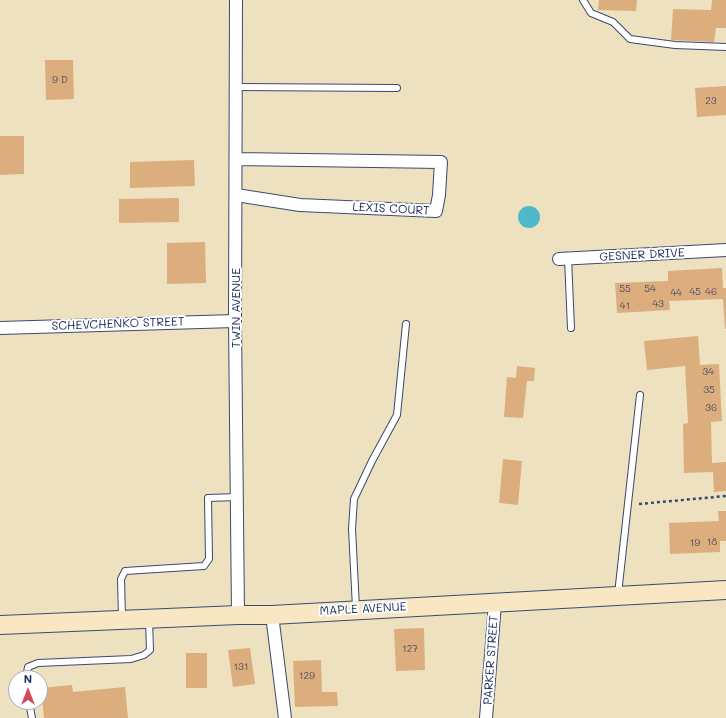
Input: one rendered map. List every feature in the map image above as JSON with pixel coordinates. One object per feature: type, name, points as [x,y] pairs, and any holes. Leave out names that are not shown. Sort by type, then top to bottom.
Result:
[{"type":"street","name":"TWIN AVENUE","points":[[236,0],[235,321],[238,615]]},
{"type":"street","name":"LEXIS COURT","points":[[236,159],[441,162],[439,195],[436,211],[300,205],[236,195]]},
{"type":"street","name":"GESNER DRIVE","points":[[564,258],[726,250]]},
{"type":"street","name":"SCHEVCHENKO STREET","points":[[0,328],[235,321]]},
{"type":"street","name":"MAPLE AVENUE","points":[[0,625],[238,615],[272,615],[726,590]]},
{"type":"street","name":"PARKER STREET","points":[[486,718],[495,603]]},
{"type":"street","points":[[272,615],[285,718]]},
{"type":"lane","points":[[583,0],[591,12],[613,22],[630,39],[675,45],[726,46]]},
{"type":"lane","points":[[236,87],[397,88]]},
{"type":"lane","points":[[564,258],[571,328]]},
{"type":"lane","points":[[356,610],[352,529],[354,499],[372,461],[397,415],[406,324]]},
{"type":"lane","points":[[618,596],[640,395]]},
{"type":"lane","points":[[122,620],[121,579],[125,571],[204,566],[209,559],[208,498],[237,497]]},
{"type":"lane","points":[[27,670],[28,667],[38,663],[131,659],[144,655],[150,650],[149,619]]},
{"type":"path","points":[[628,504],[726,496]]},
{"type":"water","points":[[525,206],[533,206],[540,213],[540,221],[533,228],[525,228],[518,221],[518,213]]},
{"type":"building","points":[[599,0],[637,0],[636,11],[598,10]]},
{"type":"building","points":[[712,0],[726,0],[726,28],[716,28],[714,42],[671,40],[673,9],[711,10]]},
{"type":"building","points":[[45,60],[73,60],[74,99],[46,100]]},
{"type":"building","points":[[726,86],[726,115],[697,117],[695,88]]},
{"type":"building","points":[[0,136],[24,136],[24,174],[0,175]]},
{"type":"building","points":[[194,160],[195,186],[130,188],[130,162]]},
{"type":"building","points":[[179,198],[179,222],[119,223],[119,199]]},
{"type":"building","points":[[205,242],[206,283],[167,284],[167,243]]},
{"type":"building","points":[[722,268],[723,288],[726,288],[726,329],[723,299],[669,301],[670,310],[617,313],[615,283],[668,281],[668,271]]},
{"type":"building","points":[[698,336],[700,365],[719,364],[722,421],[711,422],[712,463],[726,462],[726,491],[714,492],[713,472],[684,473],[683,424],[688,423],[685,366],[647,370],[644,341]]},
{"type":"building","points":[[517,366],[535,368],[534,381],[527,381],[523,418],[504,417],[507,377],[516,378]]},
{"type":"building","points":[[503,459],[522,461],[518,505],[499,503]]},
{"type":"building","points":[[718,511],[726,511],[726,541],[720,541],[720,552],[670,554],[669,523],[719,521]]},
{"type":"building","points":[[424,628],[425,670],[396,671],[394,629]]},
{"type":"building","points":[[250,648],[255,684],[233,687],[228,650]]},
{"type":"building","points":[[186,653],[207,653],[207,688],[186,688]]},
{"type":"building","points":[[321,660],[322,692],[337,692],[338,706],[295,707],[293,661]]},
{"type":"building","points":[[72,685],[73,692],[125,687],[128,718],[44,718],[43,710],[48,710],[48,687]]}]
